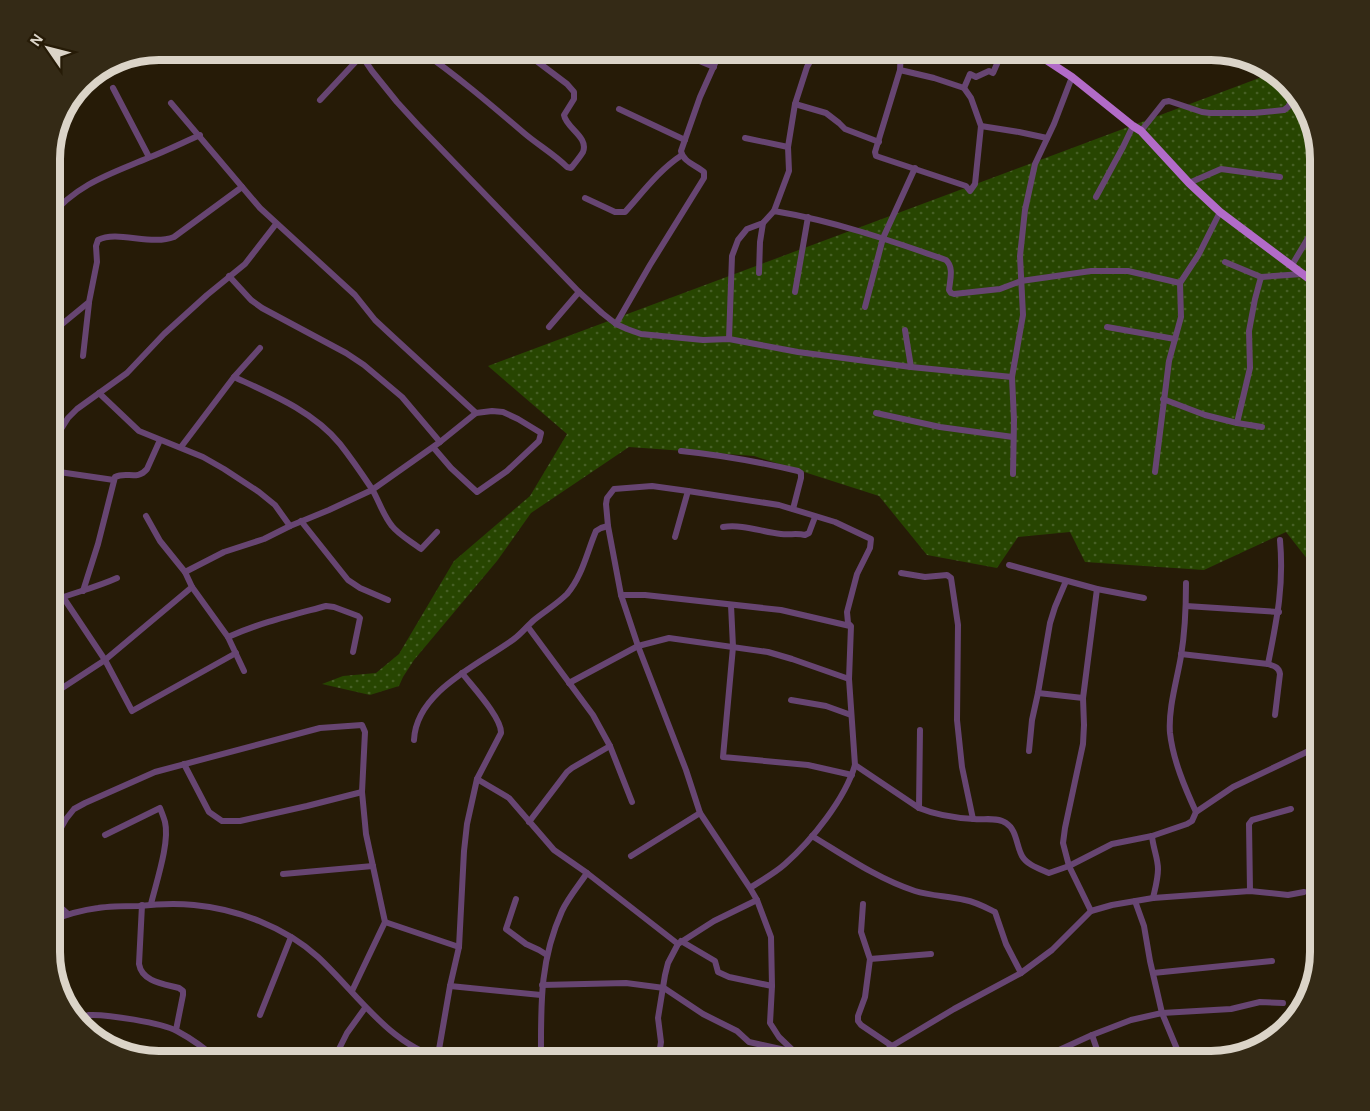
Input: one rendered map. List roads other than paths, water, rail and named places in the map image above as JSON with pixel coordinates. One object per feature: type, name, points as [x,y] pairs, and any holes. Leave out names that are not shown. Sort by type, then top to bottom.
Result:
[{"type":"main road","points":[[1046,60],[1072,77],[1141,131],[1189,183],[1220,212],[1310,280]]},
{"type":"street","points":[[320,100],[353,60]]},
{"type":"street","points":[[365,60],[397,102],[579,292],[616,324],[634,332],[659,336],[703,340],[729,339],[911,367],[1012,377]]},
{"type":"street","points":[[434,60],[526,135],[546,148],[567,167],[572,168],[585,145],[564,119],[564,114],[574,99],[574,92],[535,60]]},
{"type":"street","points":[[697,60],[714,67]]},
{"type":"street","points":[[616,324],[704,178],[704,172],[685,159],[681,151],[700,97],[717,60]]},
{"type":"street","points":[[729,339],[732,256],[738,240],[747,229],[763,223],[774,211],[789,171],[788,147],[795,104],[811,60]]},
{"type":"street","points":[[900,60],[900,70],[875,152],[876,156],[966,186],[970,191],[975,184],[978,170],[981,126],[971,98],[964,88],[900,70]]},
{"type":"street","points":[[964,88],[970,74],[976,77],[989,71],[993,73],[999,60]]},
{"type":"street","points":[[1013,474],[1012,377],[1023,315],[1020,256],[1025,210],[1035,164],[1054,124],[1072,77]]},
{"type":"street","points":[[114,88],[150,158]]},
{"type":"street","points":[[1141,131],[1164,102],[1169,101],[1202,112],[1254,113],[1284,110],[1291,101]]},
{"type":"street","points":[[171,102],[276,224],[339,279],[375,320],[476,413]]},
{"type":"street","points":[[795,104],[826,113],[845,129],[879,142]]},
{"type":"street","points":[[619,109],[685,140]]},
{"type":"street","points":[[981,126],[1047,138]]},
{"type":"street","points":[[1096,197],[1133,126]]},
{"type":"street","points":[[60,207],[78,190],[96,179],[200,135]]},
{"type":"street","points":[[745,138],[788,147]]},
{"type":"street","points":[[585,198],[615,212],[625,212],[658,174],[682,155]]},
{"type":"street","points":[[865,308],[883,238],[915,168]]},
{"type":"street","points":[[1189,183],[1221,169],[1280,177]]},
{"type":"street","points":[[82,356],[97,262],[98,240],[102,237],[161,240],[174,237],[242,187]]},
{"type":"street","points":[[774,211],[808,217],[883,238],[946,260],[951,267],[949,290],[954,294],[1000,289],[1021,281],[1076,272],[1128,271],[1180,283]]},
{"type":"street","points":[[1155,472],[1169,362],[1181,317],[1180,283],[1199,254],[1220,212]]},
{"type":"street","points":[[795,292],[808,217]]},
{"type":"street","points":[[759,273],[763,223]]},
{"type":"street","points":[[60,431],[77,409],[127,373],[164,334],[245,264],[276,224]]},
{"type":"street","points":[[1292,265],[1310,235]]},
{"type":"street","points":[[1225,262],[1261,277],[1302,274]]},
{"type":"street","points":[[229,276],[251,300],[262,308],[364,365],[402,397],[440,442]]},
{"type":"street","points":[[1237,423],[1250,368],[1249,331],[1261,277]]},
{"type":"street","points":[[549,327],[579,292]]},
{"type":"street","points":[[60,326],[89,303]]},
{"type":"street","points":[[1107,327],[1175,339]]},
{"type":"street","points":[[905,330],[911,367]]},
{"type":"street","points":[[181,447],[234,377],[260,348]]},
{"type":"street","points":[[234,377],[287,402],[328,431],[372,490],[394,528],[421,549],[437,532]]},
{"type":"street","points":[[99,393],[139,430],[203,457],[259,492],[275,505],[290,526]]},
{"type":"street","points":[[1163,399],[1205,415],[1262,426]]},
{"type":"street","points":[[185,572],[224,552],[264,539],[372,490],[440,442],[476,413],[503,412],[541,433],[539,441],[507,471],[477,492],[451,468],[433,447]]},
{"type":"street","points":[[876,413],[940,427],[1013,437]]},
{"type":"street","points":[[83,591],[115,477],[144,474],[160,440]]},
{"type":"street","points":[[681,451],[725,456],[798,471],[801,473],[801,478],[793,509]]},
{"type":"street","points":[[60,472],[114,480]]},
{"type":"street","points":[[750,888],[784,864],[813,836],[852,775],[855,765],[849,679],[851,626],[848,623],[847,612],[857,574],[870,548],[871,539],[835,522],[778,505],[652,486],[614,489],[607,498],[606,504],[621,595],[700,813],[757,900],[771,937],[770,1023],[779,1037],[793,1051]]},
{"type":"street","points":[[675,537],[688,490]]},
{"type":"street","points":[[146,516],[160,541],[185,572],[192,587],[228,637],[244,671]]},
{"type":"street","points":[[723,527],[734,525],[783,535],[797,533],[805,536],[809,533],[815,517]]},
{"type":"street","points":[[301,521],[348,580],[388,600]]},
{"type":"street","points":[[414,740],[416,724],[435,695],[462,673],[514,638],[570,590],[579,575],[596,531],[608,526]]},
{"type":"street","points":[[1268,664],[1279,612],[1282,572],[1280,540]]},
{"type":"street","points":[[1009,565],[1097,589],[1144,598]]},
{"type":"street","points":[[902,573],[925,577],[947,575],[951,578],[958,625],[957,720],[962,767],[973,819]]},
{"type":"street","points":[[60,598],[100,586],[117,578]]},
{"type":"street","points":[[1029,751],[1032,720],[1050,623],[1066,581]]},
{"type":"street","points":[[1186,583],[1181,654],[1170,732],[1180,771],[1196,812]]},
{"type":"street","points":[[60,689],[105,660],[192,587]]},
{"type":"street","points":[[1091,910],[1069,866],[1063,843],[1083,744],[1083,698],[1097,589]]},
{"type":"street","points":[[621,595],[645,595],[788,611],[851,626]]},
{"type":"street","points":[[63,597],[105,660],[132,711],[236,653]]},
{"type":"street","points":[[730,604],[733,647],[723,757],[808,765],[852,775]]},
{"type":"street","points":[[228,637],[243,630],[326,606],[358,615],[360,618],[353,652]]},
{"type":"street","points":[[1186,606],[1279,612]]},
{"type":"street","points":[[528,627],[593,715],[610,746],[632,802]]},
{"type":"street","points":[[569,683],[638,646],[669,638],[768,652],[849,679]]},
{"type":"street","points":[[1181,654],[1277,667],[1280,674],[1275,715]]},
{"type":"street","points":[[439,1051],[459,947],[466,836],[477,779],[501,733],[501,727],[494,715],[462,673]]},
{"type":"street","points":[[1038,693],[1083,698]]},
{"type":"street","points":[[791,700],[826,706],[851,715]]},
{"type":"street","points":[[60,830],[74,809],[155,772],[320,728],[362,725],[365,732],[362,792],[366,834],[385,922],[352,991]]},
{"type":"street","points":[[919,808],[920,730]]},
{"type":"street","points":[[529,822],[572,768],[610,746]]},
{"type":"street","points":[[855,765],[919,808],[931,813],[973,819],[1002,820],[1013,830],[1023,858],[1031,865],[1049,873],[1069,866],[1113,844],[1152,836],[1187,824],[1192,821],[1196,812],[1233,787],[1310,750]]},
{"type":"street","points":[[184,764],[210,812],[222,821],[240,821],[362,792]]},
{"type":"street","points":[[477,779],[509,798],[554,850],[680,943],[715,961],[718,972],[729,977],[772,986]]},
{"type":"street","points":[[105,835],[160,808],[166,824],[164,849],[151,904]]},
{"type":"street","points":[[1250,891],[1249,824],[1252,820],[1292,809]]},
{"type":"street","points":[[631,856],[700,813]]},
{"type":"street","points":[[813,836],[889,881],[916,892],[979,904],[995,912],[1005,944],[1021,973]]},
{"type":"street","points":[[1152,836],[1158,868],[1153,898]]},
{"type":"street","points":[[283,874],[373,866]]},
{"type":"street","points":[[541,1051],[541,995],[547,956],[561,913],[587,873]]},
{"type":"street","points":[[886,1051],[954,1009],[1021,973],[1052,950],[1091,910],[1153,898],[1250,891],[1288,896],[1304,892]]},
{"type":"street","points":[[516,899],[506,929],[547,956]]},
{"type":"street","points":[[660,1051],[658,1018],[668,963],[680,943],[714,921],[757,900]]},
{"type":"street","points":[[1135,901],[1144,926],[1162,1013],[1178,1051]]},
{"type":"street","points":[[60,917],[99,908],[151,904],[210,907],[252,919],[303,944],[352,991],[365,1008],[398,1038],[421,1051]]},
{"type":"street","points":[[863,904],[861,932],[870,959],[865,997],[858,1021],[892,1046]]},
{"type":"street","points":[[142,905],[140,971],[153,980],[183,991],[176,1030]]},
{"type":"street","points":[[60,907],[68,914]]},
{"type":"street","points":[[385,922],[459,947]]},
{"type":"street","points":[[260,1015],[291,937]]},
{"type":"street","points":[[870,959],[931,954]]},
{"type":"street","points":[[1154,973],[1272,961]]},
{"type":"street","points":[[542,985],[626,983],[664,988],[703,1014],[737,1031],[749,1042],[787,1051]]},
{"type":"street","points":[[450,986],[541,995]]},
{"type":"street","points":[[1058,1051],[1131,1020],[1162,1013],[1231,1009],[1260,1002],[1283,1003]]},
{"type":"street","points":[[338,1051],[346,1033],[365,1008]]},
{"type":"street","points":[[84,1016],[109,1017],[158,1024],[176,1030],[207,1051]]},
{"type":"street","points":[[1092,1035],[1097,1051]]}]
